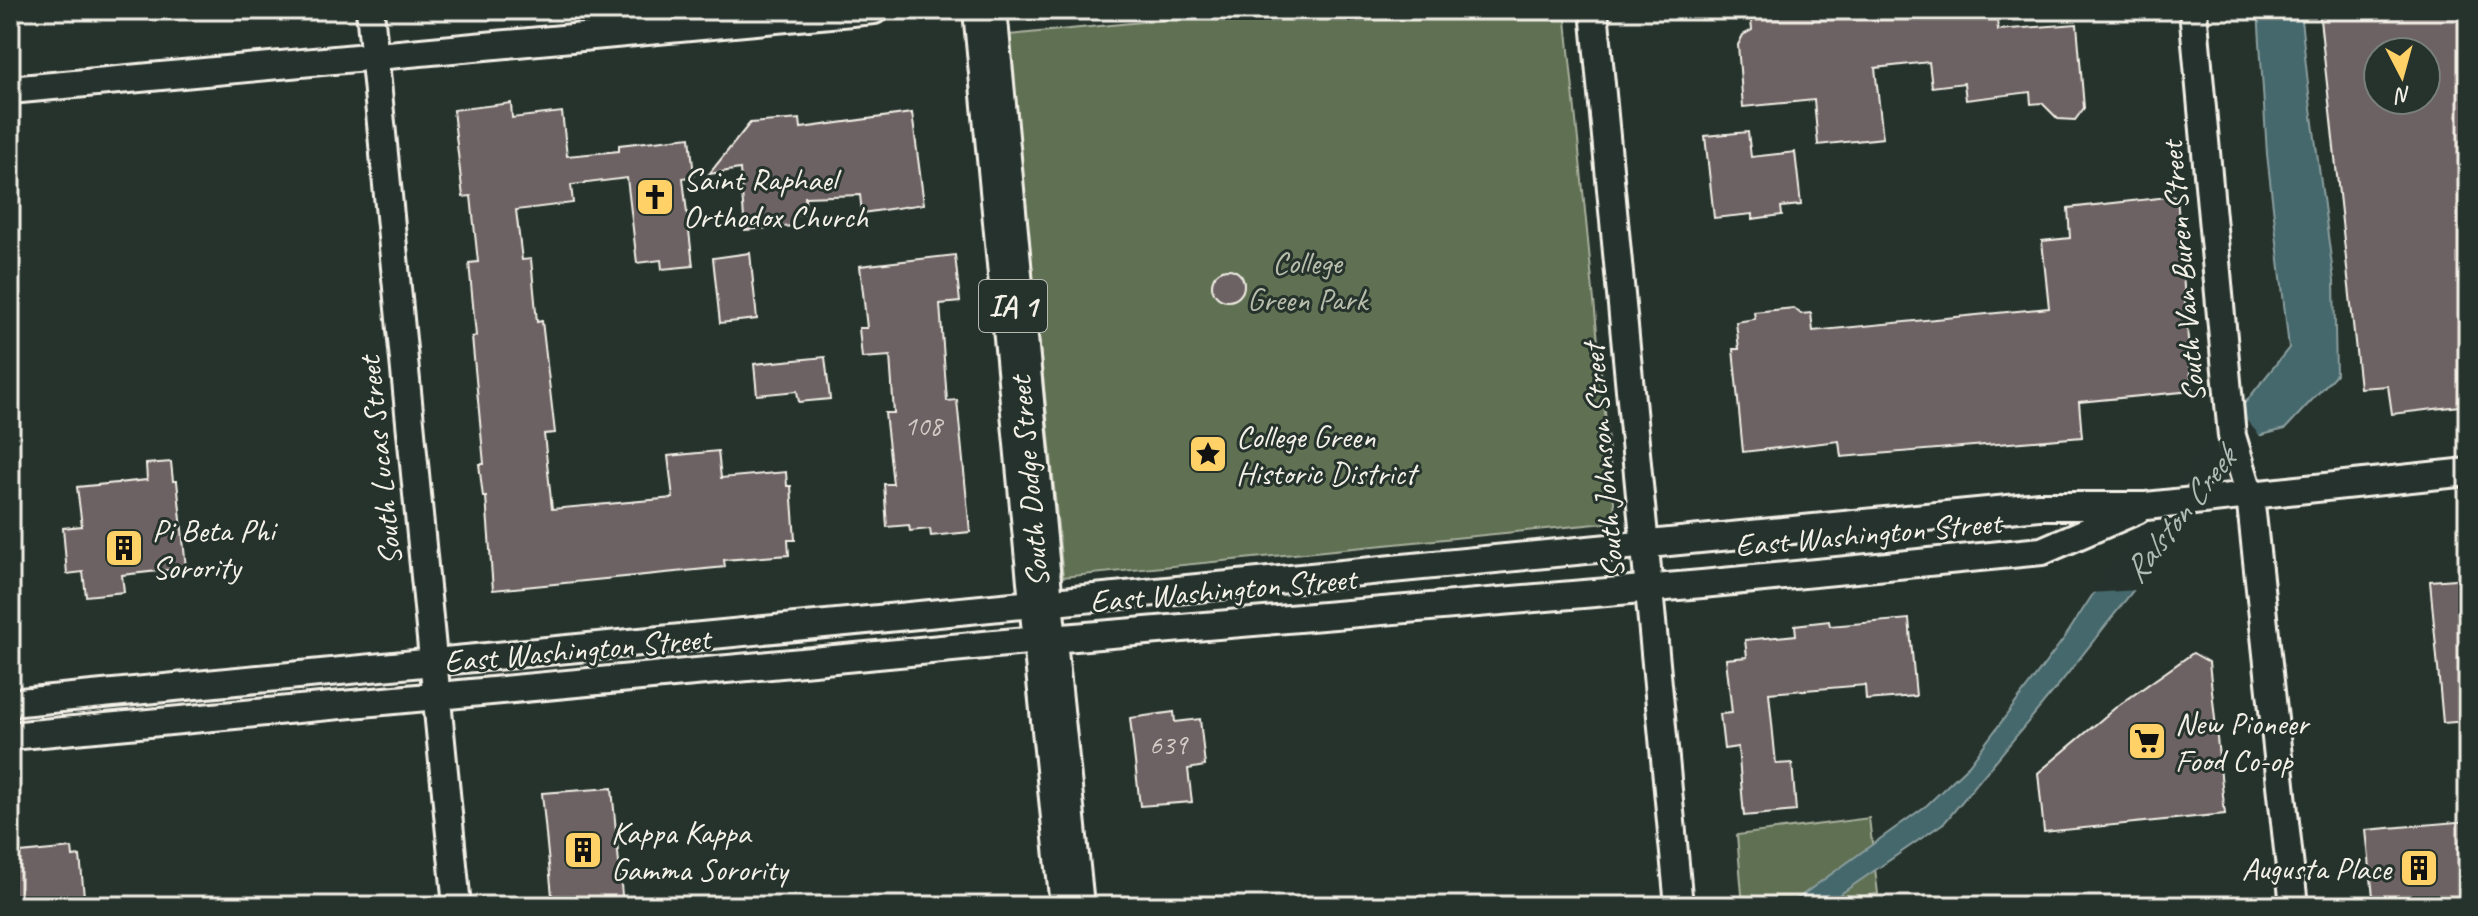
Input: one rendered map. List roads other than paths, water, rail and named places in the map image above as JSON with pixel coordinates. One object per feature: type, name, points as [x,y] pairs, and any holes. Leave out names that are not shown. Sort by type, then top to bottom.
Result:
[{"type":"main road","name":"South Dodge Street","points":[[985,10],[1072,901]]},
{"type":"street","name":"South Lucas Street","points":[[370,10],[457,906]]},
{"type":"street","points":[[10,90],[874,10]]},
{"type":"street","name":"South Johnson Street","points":[[1594,10],[1679,906]]},
{"type":"street","name":"South Van Buren Street","points":[[2193,10],[2232,436],[2250,495],[2294,906]]},
{"type":"street","name":"East Washington Street","points":[[10,736],[437,697],[1645,543],[2039,506],[2146,506],[2468,472]]},
{"type":"street","name":"East Washington Street","points":[[10,703],[434,664],[1043,621],[1649,588],[2042,551],[2146,506]]},
{"type":"water","name":"Ralston Creek","points":[[2258,10],[2300,10],[2334,281],[2336,374],[2285,429],[2254,437],[2061,682],[1945,822],[1823,906],[1787,906],[1927,805],[1969,765],[2065,637],[2099,585],[2289,348],[2267,154]]},
{"type":"place","name":"Saint Raphael Orthodox Church","points":[[655,197]]},
{"type":"place","name":"College Green Historic District","points":[[1208,454]]},
{"type":"place","name":"Pi Beta Phi Sorority","points":[[124,548]]},
{"type":"place","name":"New Pioneer Food Co-op","points":[[2147,741]]},
{"type":"place","name":"Kappa Kappa Gamma Sorority","points":[[583,850]]},
{"type":"place","name":"Augusta Place","points":[[2419,868]]},
{"type":"park label","name":"College Green Park","points":[[1307,280]]}]
